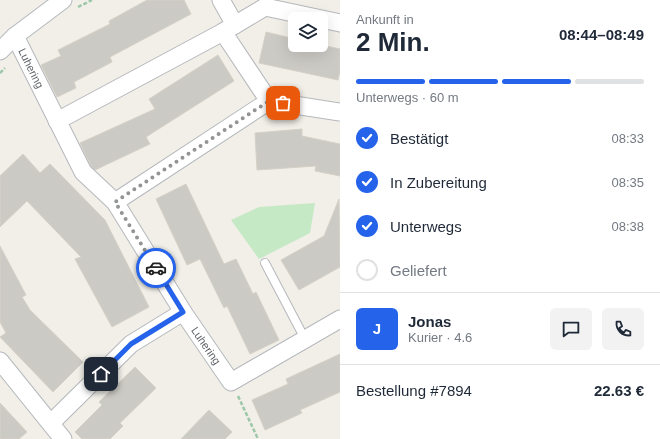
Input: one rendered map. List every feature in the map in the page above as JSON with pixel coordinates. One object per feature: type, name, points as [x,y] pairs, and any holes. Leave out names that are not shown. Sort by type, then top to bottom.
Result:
[{"type":"street","points":[[0,51],[15,36],[63,0]]},
{"type":"street","points":[[221,0],[229,28],[269,101]]},
{"type":"street","points":[[57,121],[229,28],[264,7],[340,23]]},
{"type":"street","name":"Luhering","points":[[15,36],[82,172],[115,202],[183,312],[231,382]]},
{"type":"street","points":[[115,202],[269,101],[340,112]]},
{"type":"street","points":[[51,423],[131,344],[183,312]]},
{"type":"street","points":[[231,382],[340,319]]},
{"type":"street","points":[[0,361],[63,439]]},
{"type":"lane","points":[[265,263],[305,339]]},
{"type":"path","points":[[231,382],[258,439]]},
{"type":"green space","points":[[315,203],[310,233],[259,259],[231,220],[259,207]]},
{"type":"building","points":[[147,0],[184,0],[191,14],[110,57],[112,62],[74,82],[76,88],[57,97],[41,65],[61,56],[58,50],[110,24],[109,21]]},
{"type":"building","points":[[266,32],[288,37],[288,52],[328,52],[328,46],[340,49],[340,71],[338,80],[259,63]]},
{"type":"building","points":[[218,55],[234,81],[146,137],[150,144],[95,170],[91,166],[80,143],[155,109],[149,99]]},
{"type":"building","points":[[302,129],[302,136],[340,144],[340,176],[315,171],[316,166],[257,170],[255,133]]},
{"type":"building","points":[[23,154],[40,173],[50,164],[105,220],[149,307],[112,327],[75,259],[81,257],[27,201],[0,227],[0,176]]},
{"type":"building","points":[[186,184],[224,264],[236,259],[253,294],[256,292],[279,340],[250,354],[227,306],[224,308],[200,259],[187,265],[156,199]]},
{"type":"building","points":[[339,199],[340,267],[299,290],[281,260],[324,236]]},
{"type":"building","points":[[0,246],[26,295],[22,297],[30,310],[83,362],[53,392],[0,337],[6,333],[0,322]]},
{"type":"building","points":[[340,354],[340,392],[300,410],[302,413],[265,430],[252,400],[288,384],[286,379]]},
{"type":"building","points":[[135,367],[156,388],[120,423],[123,426],[110,439],[82,439],[75,432],[102,405],[99,402]]},
{"type":"building","points":[[0,403],[27,432],[19,439],[0,439]]},
{"type":"building","points":[[209,410],[232,432],[225,439],[181,439]]},
{"type":"way so far","points":[[156,268],[115,202],[269,101],[283,103]]},
{"type":"route","points":[[101,374],[131,344],[183,312],[156,268]]}]
